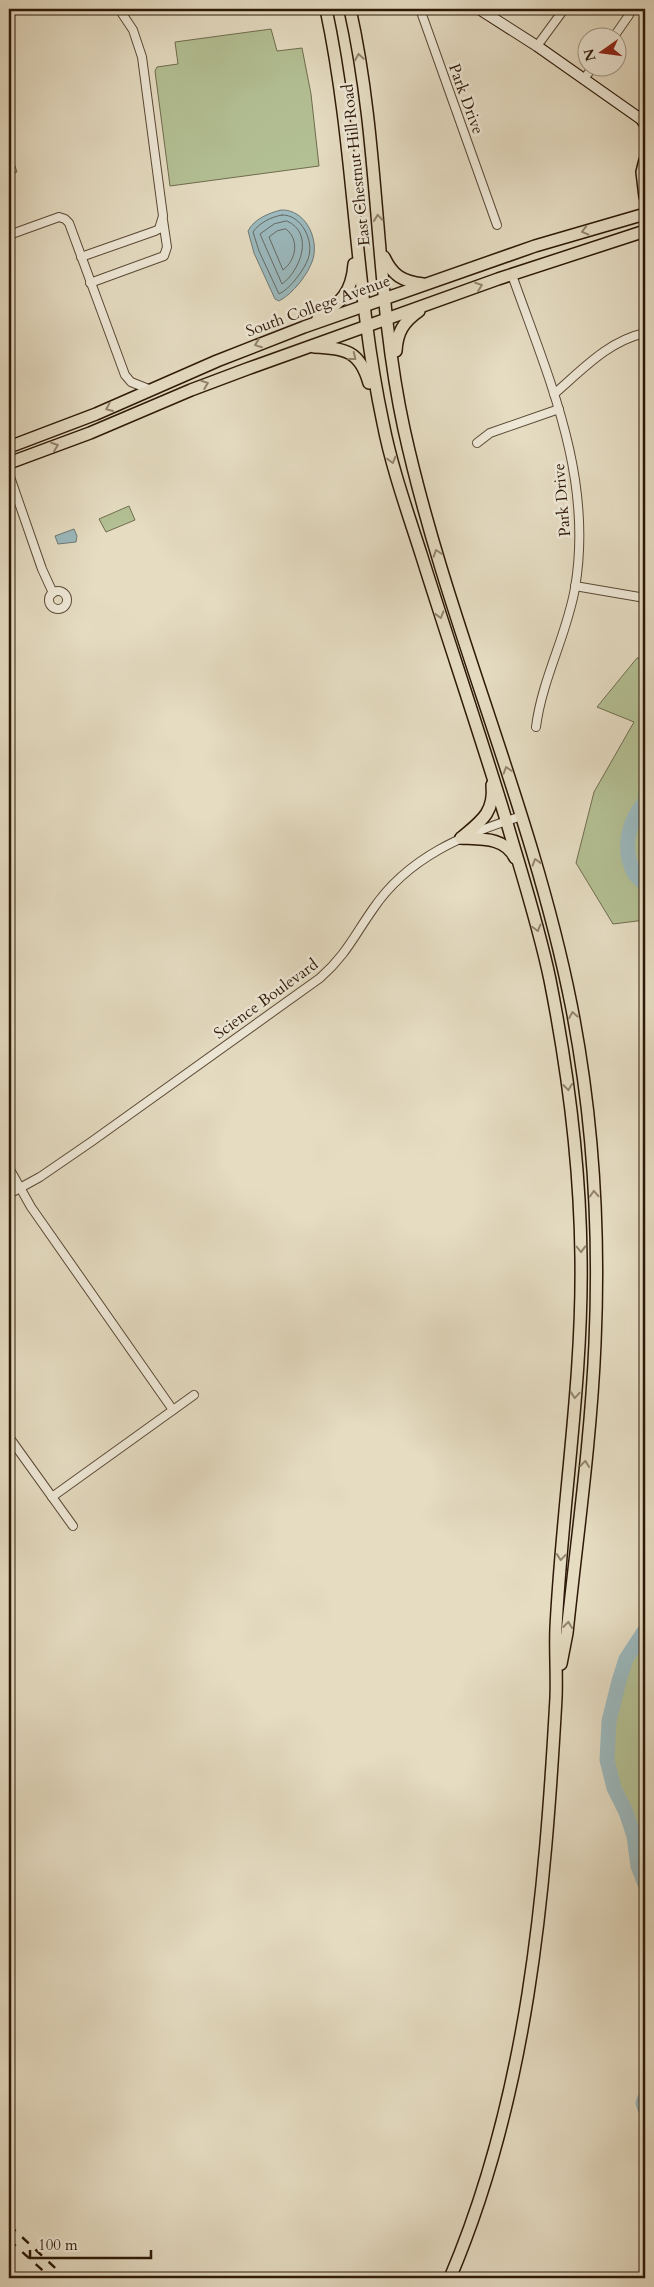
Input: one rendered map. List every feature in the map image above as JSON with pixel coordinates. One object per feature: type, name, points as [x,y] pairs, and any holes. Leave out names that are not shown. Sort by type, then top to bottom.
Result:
[{"type":"main road","name":"East Chestnut Hill Road","points":[[326,9],[339,79],[364,306],[384,428]]},
{"type":"main road","name":"East Chestnut Hill Road","points":[[351,11],[366,103],[382,252],[387,319],[394,369]]},
{"type":"main road","points":[[632,218],[643,208],[645,199],[642,172],[645,160]]},
{"type":"main road","name":"South College Avenue","points":[[9,447],[96,414],[304,327],[535,246],[645,214]]},
{"type":"main road","points":[[9,463],[90,433],[198,387],[307,347],[512,275],[645,231]]},
{"type":"main road","points":[[304,327],[338,304],[346,295],[353,276],[356,234]]},
{"type":"main road","points":[[382,252],[395,275],[410,282],[424,284]]},
{"type":"main road","points":[[433,303],[408,320],[398,334],[394,369],[404,426],[422,500],[522,816],[558,945],[574,1021],[589,1127],[596,1217],[595,1347],[567,1633],[556,1690]]},
{"type":"main road","points":[[307,347],[338,348],[354,355],[360,361],[365,369],[384,428],[460,679],[490,766],[524,880],[548,972],[561,1038],[571,1110],[580,1214],[579,1346],[555,1632],[556,1690],[542,1878],[532,1972],[520,2045],[492,2160],[468,2234],[450,2278]]},
{"type":"main road","points":[[460,838],[488,813],[492,801],[490,766]]},
{"type":"main road","points":[[460,838],[502,843],[511,851],[524,880]]},
{"type":"street","points":[[90,283],[164,256],[167,247],[142,57],[133,30],[119,9]]},
{"type":"street","name":"Park Drive","points":[[420,9],[497,226]]},
{"type":"street","points":[[479,9],[537,46],[644,122]]},
{"type":"street","points":[[620,28],[629,15],[630,9]]},
{"type":"street","points":[[537,46],[562,12]]},
{"type":"street","points":[[81,257],[159,229],[163,216]]},
{"type":"street","points":[[9,235],[59,217],[69,223],[125,375],[131,382],[151,390]]},
{"type":"street","name":"Park Drive","points":[[512,275],[559,409],[572,452],[578,492],[579,539],[575,586],[570,612],[541,701],[536,727]]},
{"type":"street","points":[[554,394],[606,350],[622,340],[645,333]]},
{"type":"street","points":[[477,443],[490,433],[559,409]]},
{"type":"street","points":[[9,474],[42,569],[53,592]]},
{"type":"street","points":[[575,586],[645,598]]},
{"type":"street","name":"Science Boulevard","points":[[9,1194],[20,1189],[98,1137],[320,978],[348,950],[373,909],[400,876],[429,854],[460,838],[522,816]]},
{"type":"street","points":[[9,1168],[31,1207],[173,1410]]},
{"type":"street","points":[[52,1497],[194,1395]]},
{"type":"street","points":[[9,1437],[73,1526]]},
{"type":"green space","points":[[271,29],[277,51],[302,48],[311,94],[319,166],[170,186],[155,71],[157,67],[178,64],[175,42]]},
{"type":"green space","points":[[9,148],[17,172],[9,175]]},
{"type":"green space","points":[[129,506],[135,520],[106,532],[99,519]]},
{"type":"green space","points":[[637,658],[645,658],[645,920],[613,924],[576,863],[594,792],[634,722],[597,707]]},
{"type":"green space","points":[[645,1640],[645,1884],[638,1866],[634,1836],[607,1760],[626,1659]]},
{"type":"water","points":[[281,210],[297,214],[308,226],[314,242],[314,251],[311,265],[304,277],[290,293],[279,301],[275,299],[254,253],[248,231],[258,220]]},
{"type":"water","points":[[74,529],[77,536],[76,542],[58,544],[55,536]]},
{"type":"waterway","points":[[645,802],[634,818],[628,845],[630,864],[634,873],[645,884]]},
{"type":"waterway","points":[[645,1630],[626,1659],[619,1681],[609,1721],[607,1760],[614,1788],[626,1812],[634,1836],[638,1866],[645,1884]]},
{"type":"waterway","points":[[645,2098],[643,2103],[645,2109]]},
{"type":"railway","points":[[9,2225],[66,2278]]},
{"type":"railway","points":[[9,2240],[51,2278]]}]
